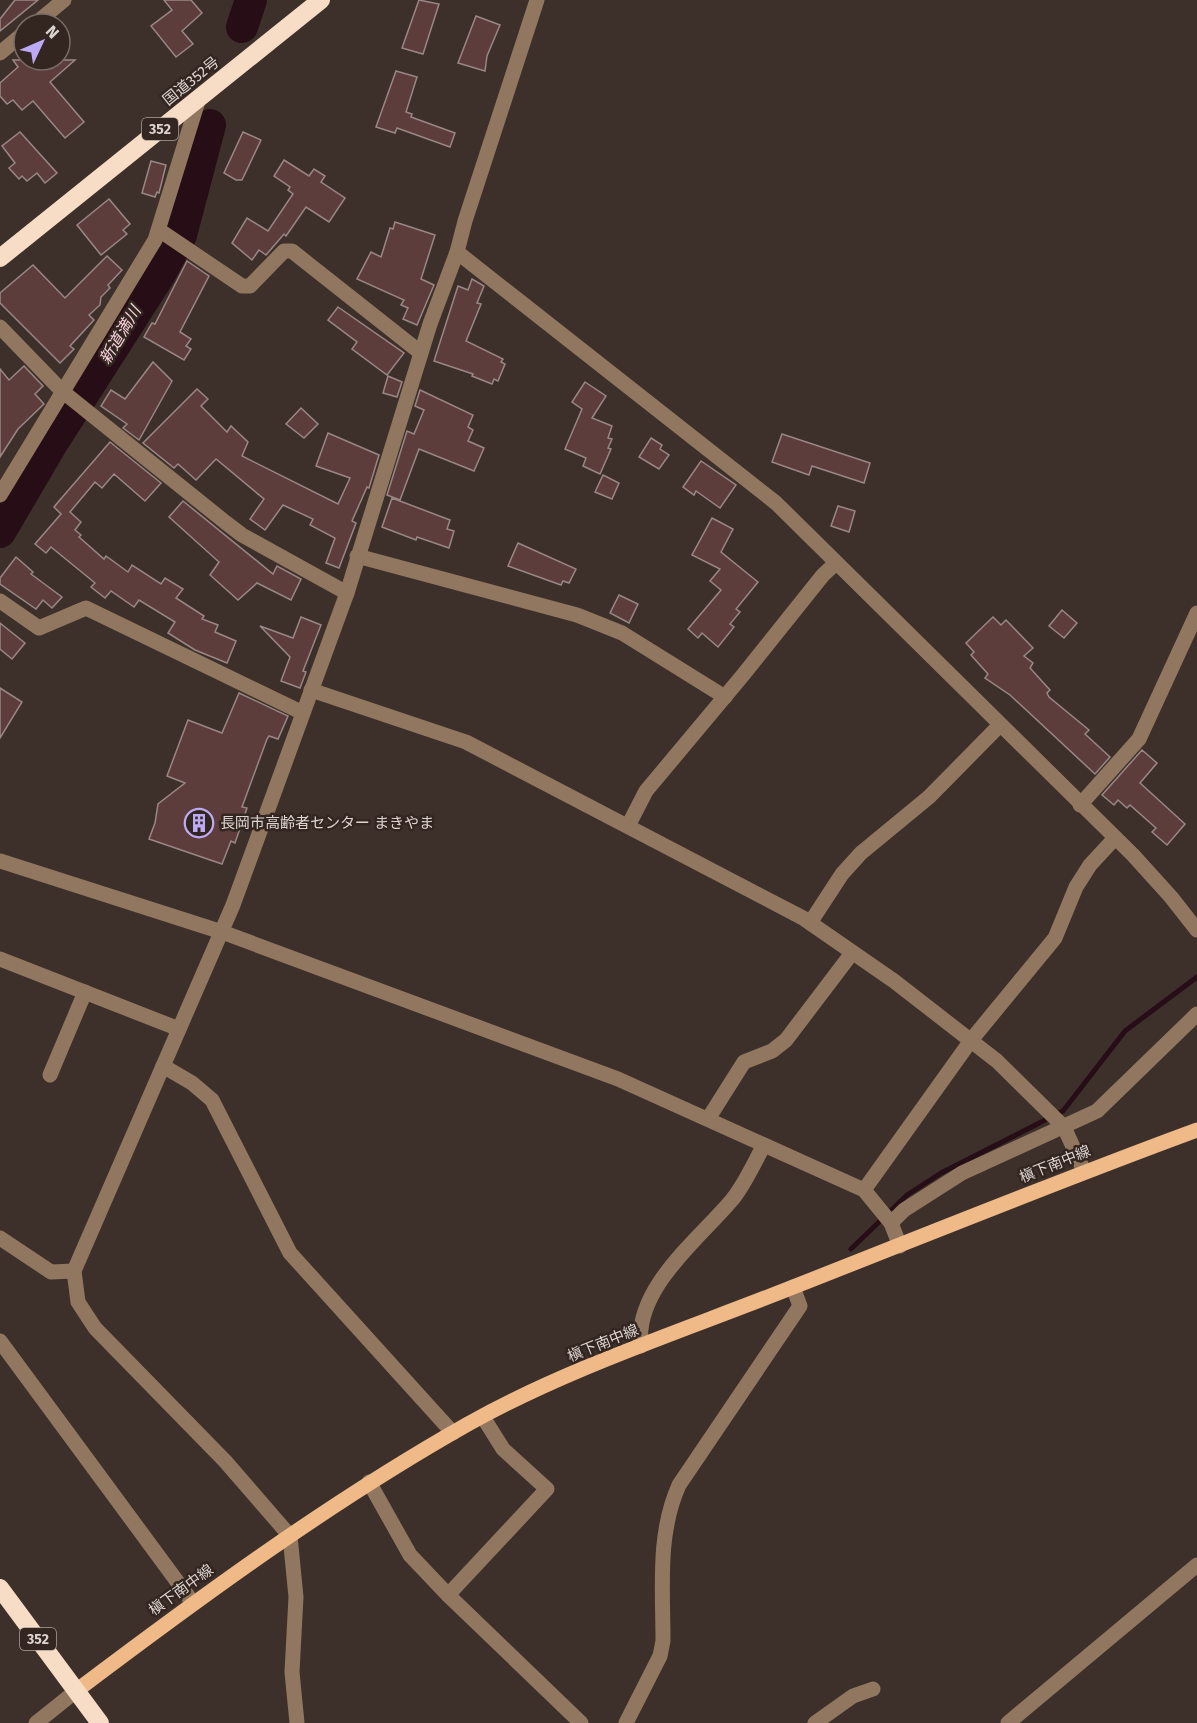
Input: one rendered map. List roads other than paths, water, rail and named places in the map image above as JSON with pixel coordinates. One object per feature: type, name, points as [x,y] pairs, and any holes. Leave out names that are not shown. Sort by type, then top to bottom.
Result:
[{"type":"highway","name":"国道352号","points":[[0,258],[321,0]]},
{"type":"highway","name":"352","points":[[0,1588],[100,1723]]},
{"type":"main road","name":"槇下南中線","points":[[76,1691],[193,1603],[369,1482],[483,1417],[590,1366],[900,1246],[1084,1171],[1197,1130]]},
{"type":"street","points":[[50,12],[64,0]]},
{"type":"street","points":[[297,1723],[292,1672],[296,1597],[290,1536],[225,1461],[95,1328],[78,1302],[74,1271],[222,932],[303,713],[346,593],[421,353],[457,252],[537,0]]},
{"type":"street","points":[[0,495],[66,394],[159,230],[199,98]]},
{"type":"street","points":[[159,230],[242,286],[250,286],[284,251],[292,250],[421,353]]},
{"type":"street","points":[[457,252],[776,502],[999,726],[1115,838],[1171,897],[1197,930]]},
{"type":"street","points":[[0,327],[66,394],[242,535],[346,593]]},
{"type":"street","points":[[357,556],[577,615],[622,633],[725,697]]},
{"type":"street","points":[[628,826],[646,791],[823,575],[836,563]]},
{"type":"street","points":[[0,601],[39,628],[86,608],[303,713]]},
{"type":"street","points":[[1080,805],[1139,739],[1197,613]]},
{"type":"street","points":[[311,690],[466,742],[810,923],[972,1039],[1064,1127],[1084,1171]]},
{"type":"street","points":[[810,923],[842,874],[861,853],[929,797],[999,726]]},
{"type":"street","points":[[864,1190],[972,1039],[1055,938],[1076,887],[1090,865],[1115,838]]},
{"type":"street","points":[[0,861],[222,932],[607,1075],[864,1190],[891,1223],[900,1246]]},
{"type":"street","points":[[708,1119],[744,1062],[772,1051],[786,1040],[852,953]]},
{"type":"street","points":[[0,959],[179,1029]]},
{"type":"street","points":[[50,1075],[85,992]]},
{"type":"street","points":[[891,1223],[904,1210],[962,1173],[1064,1127],[1107,1103],[1197,1014]]},
{"type":"street","points":[[163,1066],[192,1083],[212,1100],[290,1252],[453,1434]]},
{"type":"street","points":[[642,1346],[639,1331],[644,1311],[683,1250],[733,1200],[764,1145]]},
{"type":"street","points":[[0,1238],[51,1272],[74,1271]]},
{"type":"street","points":[[626,1723],[660,1656],[663,1641],[664,1529],[670,1504],[679,1485],[800,1306],[793,1287]]},
{"type":"street","points":[[0,1341],[193,1603]]},
{"type":"street","points":[[448,1595],[547,1489],[503,1449],[483,1417]]},
{"type":"street","points":[[369,1482],[410,1555],[448,1595],[581,1723]]},
{"type":"street","points":[[1008,1723],[1197,1565]]},
{"type":"street","points":[[815,1723],[853,1696],[873,1689]]},
{"type":"street","points":[[36,1723],[76,1691]]},
{"type":"waterway","name":"新道満川","points":[[242,27],[251,0]]},
{"type":"waterway","name":"新道満川","points":[[0,532],[51,445],[160,274],[181,235],[210,125]]},
{"type":"waterway","points":[[851,1249],[907,1195],[941,1173],[1063,1111],[1125,1031],[1197,977]]},
{"type":"place","name":"長岡市高齢者センター まきやま","points":[[199,823]]}]
